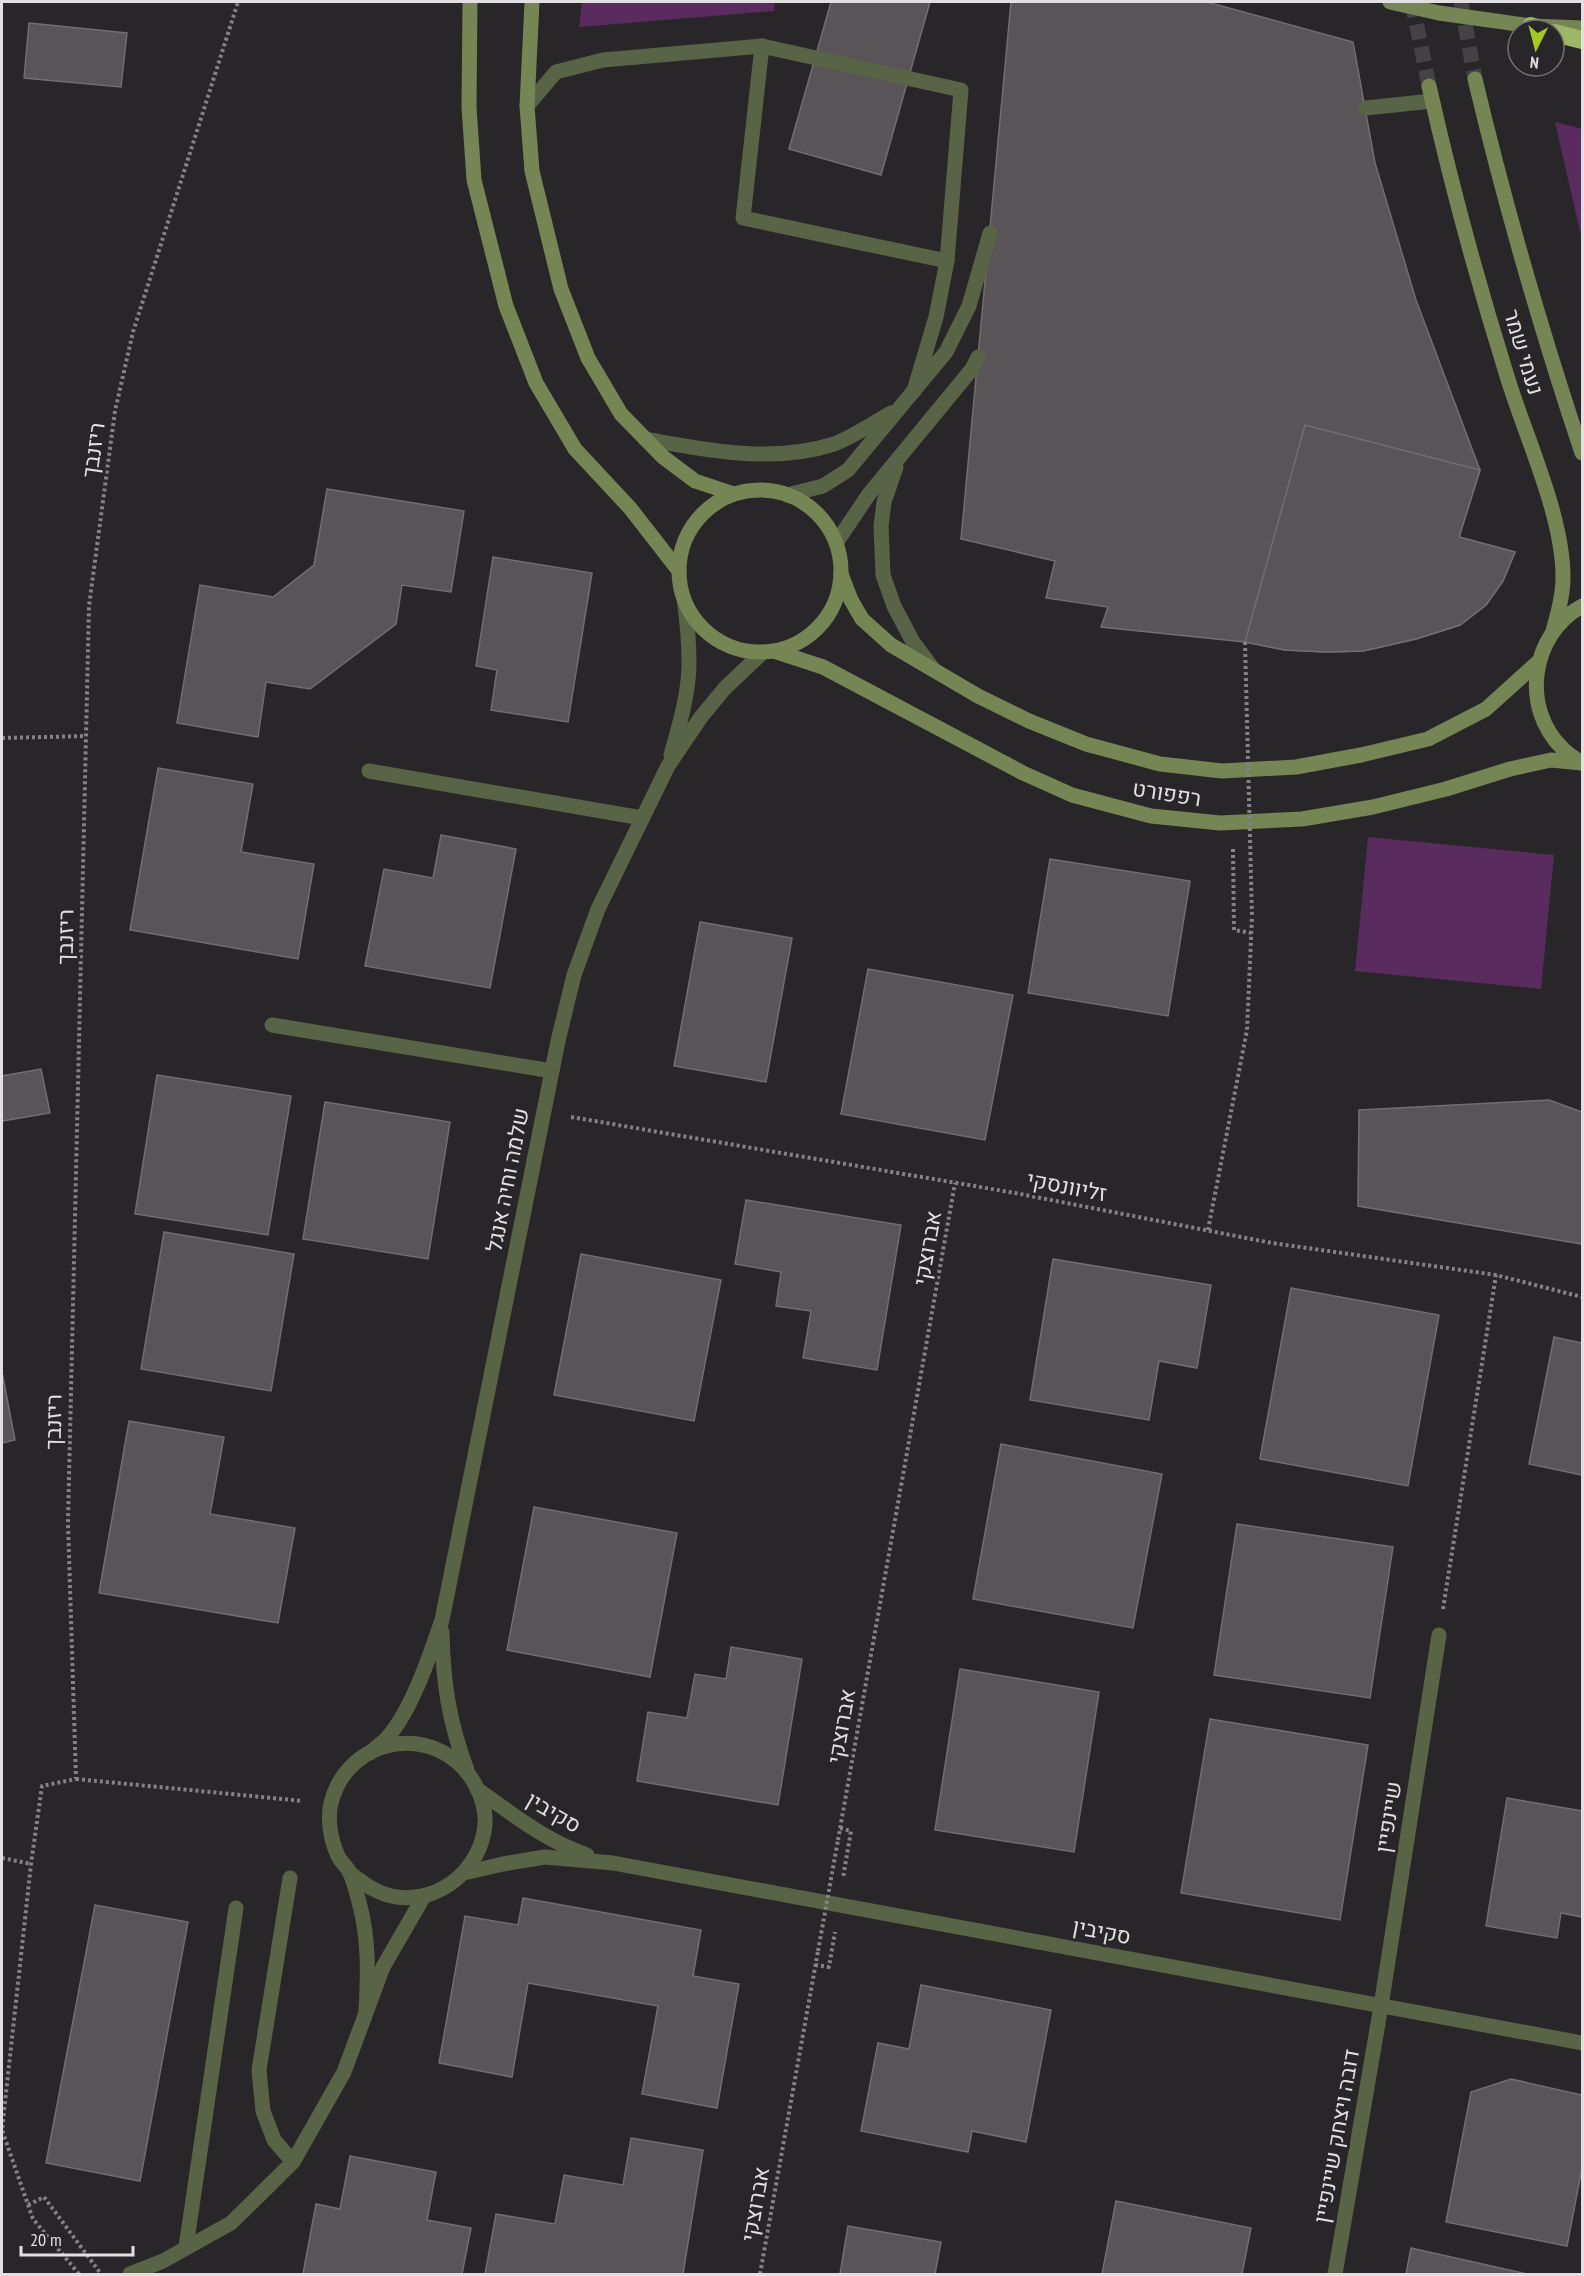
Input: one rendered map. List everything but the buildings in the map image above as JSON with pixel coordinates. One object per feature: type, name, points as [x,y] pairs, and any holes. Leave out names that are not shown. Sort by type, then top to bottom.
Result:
[{"type":"highway","points":[[1566,36],[1582,40]]},
{"type":"street","points":[[470,2],[469,107],[474,180],[506,306],[536,383],[575,449],[630,508],[679,571]]},
{"type":"street","points":[[532,2],[527,106],[532,171],[561,289],[588,358],[621,414],[663,457],[695,481],[734,494]]},
{"type":"street","points":[[1390,2],[1439,13],[1506,23]]},
{"type":"street","points":[[1566,28],[1582,28]]},
{"type":"street","points":[[527,106],[556,72],[603,60],[762,46],[961,90],[947,261],[936,317],[914,391]]},
{"type":"street","points":[[762,46],[743,218],[947,261]]},
{"type":"street","name":"נעמי שמר","points":[[1475,79],[1498,177],[1552,363],[1582,453]]},
{"type":"street","name":"נעמי שמר","points":[[1366,108],[1431,93],[1453,189],[1504,366],[1545,488],[1559,538],[1563,577],[1560,605],[1553,631]]},
{"type":"street","points":[[787,495],[823,486],[848,470],[946,352],[969,306],[990,233]]},
{"type":"street","points":[[837,543],[869,494],[972,369],[978,357]]},
{"type":"street","points":[[645,439],[709,451],[751,455],[792,452],[835,444],[899,409]]},
{"type":"street","points":[[899,458],[884,502],[881,526],[883,575],[894,606],[913,642],[934,670]]},
{"type":"street","points":[[760,490],[787,495],[808,506],[825,522],[837,543],[841,558],[838,596],[828,616],[814,632],[795,644],[769,651],[738,649],[715,639],[696,621],[684,599],[679,571],[683,546],[694,524],[712,506],[734,494],[760,490]]},
{"type":"street","name":"רפפורט","points":[[841,574],[862,619],[891,645],[978,696],[1029,721],[1086,744],[1160,764],[1222,771],[1296,767],[1428,739],[1486,709],[1538,662]]},
{"type":"street","name":"שלמה וחיה אנגל","points":[[668,766],[680,721],[689,666],[684,599]]},
{"type":"street","points":[[1582,606],[1572,612],[1553,631],[1544,646],[1538,662],[1535,685],[1539,709],[1548,730],[1563,749],[1582,763]]},
{"type":"street","name":"רפפורט","points":[[769,651],[823,667],[1023,772],[1072,795],[1151,816],[1220,823],[1302,819],[1373,807],[1551,760],[1582,763]]},
{"type":"street","name":"שלמה וחיה אנגל","points":[[370,1753],[388,1737],[404,1711],[427,1665],[442,1620],[552,1071],[574,975],[598,909],[668,766],[701,717],[725,688],[769,651]]},
{"type":"street","points":[[369,771],[642,818]]},
{"type":"street","points":[[272,1025],[552,1071]]},
{"type":"street","name":"שלמה וחיה אנגל","points":[[442,1620],[443,1675],[446,1695],[457,1742],[468,1772]]},
{"type":"street","name":"שיינפיין","points":[[1381,2006],[1439,1635]]},
{"type":"street","points":[[423,1744],[448,1754],[468,1772],[482,1798],[485,1825],[479,1851],[464,1874],[449,1886],[424,1896],[396,1897],[371,1889],[349,1872],[338,1857],[330,1831],[331,1804],[341,1779],[359,1759],[383,1746],[423,1744]]},
{"type":"street","name":"סקיבין","points":[[477,1788],[525,1824],[567,1848],[613,1863]]},
{"type":"street","name":"סקיבין","points":[[464,1874],[545,1857],[613,1863],[1582,2043]]},
{"type":"street","points":[[349,1872],[360,1906],[367,1940],[366,2010]]},
{"type":"street","points":[[290,1878],[259,2070],[263,2111],[274,2140],[293,2162]]},
{"type":"street","points":[[130,2274],[163,2261],[231,2223],[293,2162],[344,2072],[383,1967],[424,1896]]},
{"type":"street","points":[[186,2247],[236,1908]]},
{"type":"street","name":"דובה ויצחק שיינפיין","points":[[1335,2274],[1381,2006]]},
{"type":"path","name":"ריזנבך","points":[[76,1779],[68,1523],[89,606],[115,411],[133,333],[238,2]]},
{"type":"path","points":[[1208,1230],[1247,1030],[1252,916],[1245,642]]},
{"type":"path","points":[[2,738],[86,736]]},
{"type":"path","points":[[1233,822],[1234,930],[1251,933]]},
{"type":"path","name":"זליוונסקי","points":[[544,1113],[955,1183],[1272,1243],[1496,1275],[1582,1297]]},
{"type":"path","name":"אברוצקי","points":[[760,2274],[955,1183]]},
{"type":"path","points":[[1439,1635],[1496,1275]]},
{"type":"path","points":[[79,2274],[33,2219],[2,2130],[31,1864],[42,1786],[76,1779],[331,1804]]},
{"type":"path","points":[[839,1905],[851,1832],[840,1828]]},
{"type":"path","points":[[2,1858],[31,1864]]},
{"type":"path","points":[[807,1899],[806,1913],[827,1917]]},
{"type":"path","points":[[815,1965],[830,1967],[836,1929]]},
{"type":"path","points":[[28,2205],[44,2197],[101,2274]]},
{"type":"shaded area","points":[[582,2],[775,2],[774,11],[579,27]]},
{"type":"shaded area","points":[[1555,122],[1582,129],[1582,240]]},
{"type":"shaded area","points":[[1368,837],[1554,855],[1541,989],[1355,971]]},
{"type":"tunnel","points":[[1412,2],[1429,86]]},
{"type":"tunnel","points":[[1461,2],[1475,79]]}]
